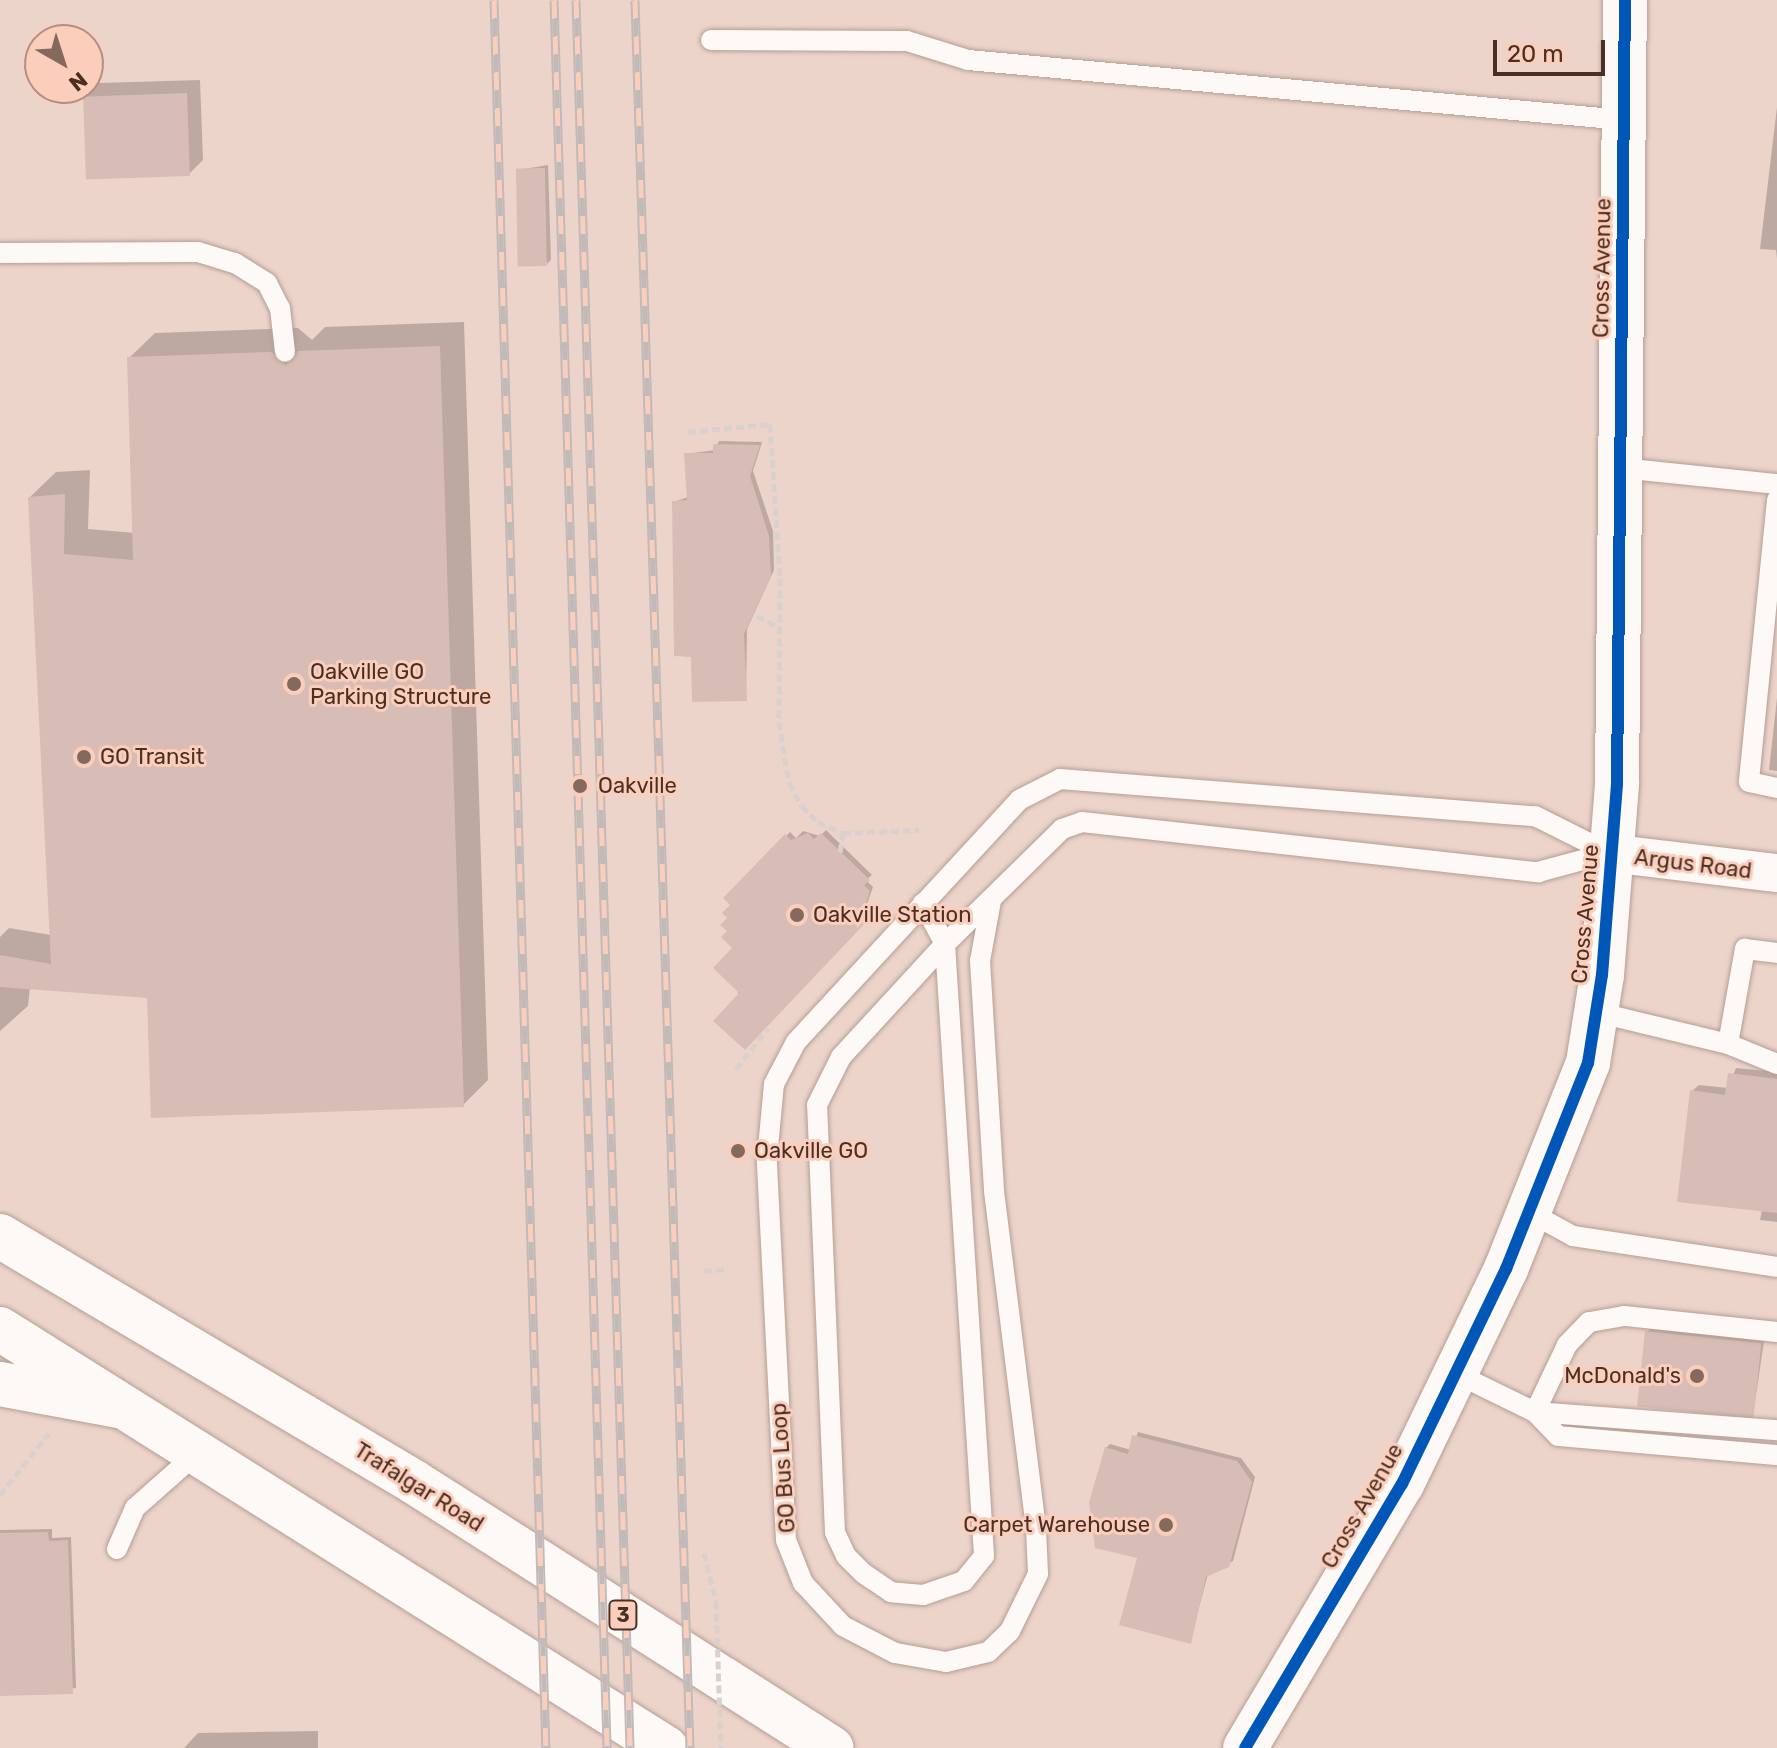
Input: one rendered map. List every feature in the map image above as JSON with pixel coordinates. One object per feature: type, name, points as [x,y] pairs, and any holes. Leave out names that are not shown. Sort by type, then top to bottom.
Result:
[{"type":"main road","name":"Cross Avenue","points":[[1245,1748],[1402,1484],[1529,1212],[1588,1063],[1596,1012],[1617,784],[1625,0]]},
{"type":"main road","name":"Trafalgar Road","points":[[0,1236],[414,1482],[831,1748]]},
{"type":"main road","points":[[0,1329],[666,1748]]},
{"type":"main road","points":[[0,1384],[120,1406]]},
{"type":"street","name":"Argus Road","points":[[1609,853],[1777,873]]},
{"type":"lane","points":[[711,40],[907,41],[968,60],[1624,120]]},
{"type":"lane","points":[[0,253],[198,252],[235,263],[267,283],[280,308],[285,352]]},
{"type":"lane","points":[[1621,468],[1777,484]]},
{"type":"lane","points":[[1777,500],[1749,782],[1777,788]]},
{"type":"lane","name":"GO Bus Loop","points":[[991,901],[980,961],[994,1191],[1038,1574],[1010,1631],[988,1652],[946,1662],[895,1653],[843,1626],[803,1583],[786,1540],[767,1159],[774,1084],[796,1042],[1019,800],[1060,779],[1535,816],[1609,853]]},
{"type":"lane","points":[[923,903],[945,944],[984,1556],[964,1581],[923,1595],[891,1592],[864,1574],[846,1556],[835,1532],[817,1105],[841,1057],[945,944],[1062,829],[1082,822],[1538,872],[1609,853]]},
{"type":"lane","points":[[1728,1044],[1745,949],[1777,953]]},
{"type":"lane","points":[[1596,1012],[1728,1044],[1777,1064]]},
{"type":"lane","points":[[1529,1212],[1573,1236],[1777,1267]]},
{"type":"lane","points":[[1535,1412],[1567,1345],[1589,1322],[1624,1316],[1777,1332]]},
{"type":"lane","points":[[1455,1373],[1535,1412],[1558,1436],[1777,1455]]},
{"type":"lane","points":[[1535,1412],[1777,1430]]},
{"type":"lane","points":[[117,1549],[135,1508],[196,1454]]},
{"type":"path","points":[[688,432],[770,424],[780,628],[779,722],[789,783],[818,822],[843,833],[919,830]]},
{"type":"path","points":[[757,616],[780,628]]},
{"type":"path","points":[[840,852],[843,833]]},
{"type":"path","points":[[704,1271],[727,1269]]},
{"type":"path","points":[[0,1495],[53,1428]]},
{"type":"path","points":[[704,1553],[716,1601],[721,1748]]},
{"type":"building","points":[[187,93],[190,176],[86,180],[83,104],[104,104],[104,96]]},
{"type":"building","points":[[545,168],[547,266],[518,266],[516,169]]},
{"type":"building","name":"Oakville GO Parking Structure","points":[[440,346],[464,1107],[151,1118],[147,998],[0,987],[0,955],[51,964],[28,497],[65,494],[64,554],[133,560],[127,357],[272,352],[286,365],[298,351]]},
{"type":"building","points":[[713,444],[760,445],[750,476],[769,536],[771,576],[744,634],[747,701],[692,702],[691,657],[674,656],[672,501],[687,500],[684,453],[713,453]]},
{"type":"building","name":"Oakville Station","points":[[808,833],[814,839],[821,833],[870,880],[864,885],[870,891],[864,909],[872,916],[745,1050],[713,1021],[739,993],[713,968],[732,948],[721,937],[727,931],[720,925],[727,918],[722,913],[730,905],[723,898],[785,834],[791,840]]},
{"type":"building","points":[[1728,1073],[1777,1079],[1777,1213],[1677,1202],[1690,1090],[1725,1095]]},
{"type":"building","name":"McDonald's","points":[[1645,1331],[1761,1343],[1753,1419],[1637,1407]]},
{"type":"building","name":"Carpet Warehouse","points":[[1132,1435],[1237,1461],[1252,1482],[1229,1567],[1206,1577],[1191,1644],[1119,1625],[1137,1558],[1095,1548],[1089,1502],[1105,1447],[1128,1454]]},
{"type":"building","points":[[48,1532],[49,1541],[68,1540],[73,1694],[0,1696],[0,1533]]},
{"type":"railway","points":[[494,0],[546,1748]]},
{"type":"railway","points":[[554,0],[607,1748]]},
{"type":"railway","points":[[576,0],[630,1748]]},
{"type":"railway","points":[[635,0],[690,1748]]},
{"type":"cycle path","points":[[1245,1748],[1402,1484],[1506,1269],[1588,1063],[1602,975],[1617,784],[1625,0]]},
{"type":"place","name":"Oakville GO Parking Structure","points":[[294,684]]},
{"type":"place","name":"GO Transit","points":[[84,757]]},
{"type":"place","name":"Oakville","points":[[580,786]]},
{"type":"place","name":"Oakville Station","points":[[797,915]]},
{"type":"place","name":"Oakville GO","points":[[738,1151]]},
{"type":"place","name":"McDonald's","points":[[1697,1376]]},
{"type":"place","name":"Carpet Warehouse","points":[[1166,1525]]}]
